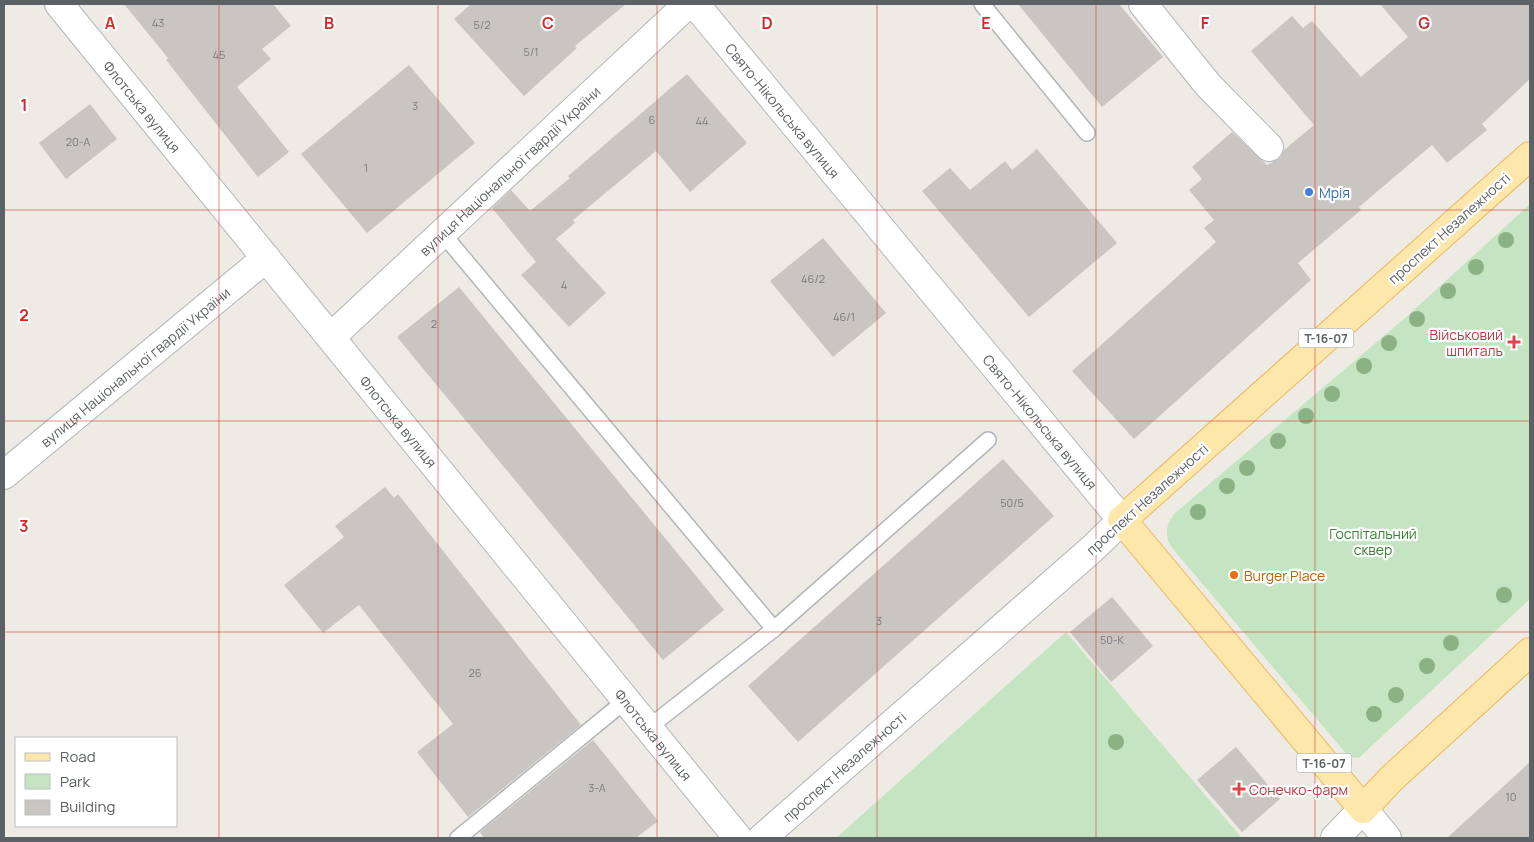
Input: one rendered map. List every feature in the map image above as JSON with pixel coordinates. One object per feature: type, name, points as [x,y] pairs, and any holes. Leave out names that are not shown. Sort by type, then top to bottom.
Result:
[{"type":"main road","name":"проспект Незалежності","points":[[1122,520],[1530,156]]},
{"type":"main road","name":"Свято-Нікольська вулиця","points":[[1122,520],[1363,809]]},
{"type":"main road","points":[[1363,809],[1391,780],[1530,652]]},
{"type":"street","name":"Флотська вулиця","points":[[59,4],[738,838]]},
{"type":"street","name":"вулиця Національної гвардії України","points":[[330,338],[688,4]]},
{"type":"street","name":"Свято-Нікольська вулиця","points":[[695,4],[1122,520]]},
{"type":"street","points":[[1143,4],[1208,85],[1269,147]]},
{"type":"street","name":"вулиця Національної гвардії України","points":[[4,475],[266,258]]},
{"type":"street","name":"проспект Незалежності","points":[[762,838],[1092,550],[1122,520]]},
{"type":"street","name":"Свято-Нікольська вулиця","points":[[1363,809],[1387,838]]},
{"type":"street","points":[[1335,838],[1363,809]]},
{"type":"lane","points":[[982,4],[1087,133]]},
{"type":"lane","points":[[443,234],[774,628]]},
{"type":"lane","points":[[648,728],[774,628],[988,440]]},
{"type":"lane","points":[[458,838],[625,701]]},
{"type":"green space","name":"Госпітальний сквер","points":[[1530,204],[1530,599],[1359,758],[1349,757],[1173,549],[1168,540],[1167,527],[1174,514],[1405,318]]},
{"type":"green space","points":[[1066,632],[1241,837],[836,838]]},
{"type":"building","points":[[124,4],[273,4],[291,26],[262,49],[271,59],[237,87],[289,152],[258,177],[166,60],[168,58]]},
{"type":"building","points":[[471,4],[626,4],[575,46],[577,48],[524,96],[454,19]]},
{"type":"building","points":[[1018,4],[1119,4],[1163,57],[1102,107]]},
{"type":"building","points":[[1380,4],[1530,4],[1530,79],[1482,124],[1487,130],[1447,163],[1432,145],[1359,207],[1361,210],[1298,263],[1311,280],[1134,439],[1072,371],[1216,242],[1204,228],[1214,220],[1189,190],[1202,179],[1192,167],[1232,132],[1267,165],[1280,158],[1284,150],[1314,125],[1251,51],[1292,16],[1303,28],[1312,21],[1361,77],[1408,37]]},
{"type":"building","points":[[409,65],[475,143],[367,233],[301,154]]},
{"type":"building","points":[[687,74],[747,143],[690,192],[656,151],[573,220],[575,223],[556,239],[606,293],[569,327],[521,275],[536,262],[492,208],[511,190],[530,211]]},
{"type":"building","points":[[90,104],[117,139],[66,179],[39,143]]},
{"type":"building","points":[[1037,149],[1117,243],[1029,317],[922,191],[950,168],[970,190],[1005,161],[1012,170]]},
{"type":"building","points":[[823,238],[886,313],[833,357],[770,281]]},
{"type":"building","points":[[459,287],[724,610],[663,660],[397,337]]},
{"type":"building","points":[[1003,459],[1054,516],[798,742],[748,686]]},
{"type":"building","points":[[385,487],[394,498],[398,494],[581,725],[468,817],[417,752],[453,724],[359,605],[323,633],[284,585],[344,537],[335,526]]},
{"type":"building","points":[[1112,597],[1153,646],[1111,682],[1070,632]]},
{"type":"building","points":[[593,740],[658,821],[636,838],[484,838],[480,832]]},
{"type":"building","name":"Сонечко-фарм","points":[[1236,747],[1280,799],[1242,832],[1197,780]]},
{"type":"building","points":[[1530,762],[1530,838],[1447,838]]},
{"type":"place","name":"Мрія","points":[[1309,192]]},
{"type":"place","name":"Військовий шпиталь","points":[[1514,342]]},
{"type":"place","name":"Burger Place","points":[[1234,575]]},
{"type":"place","name":"Сонечко-фарм","points":[[1239,789]]}]
